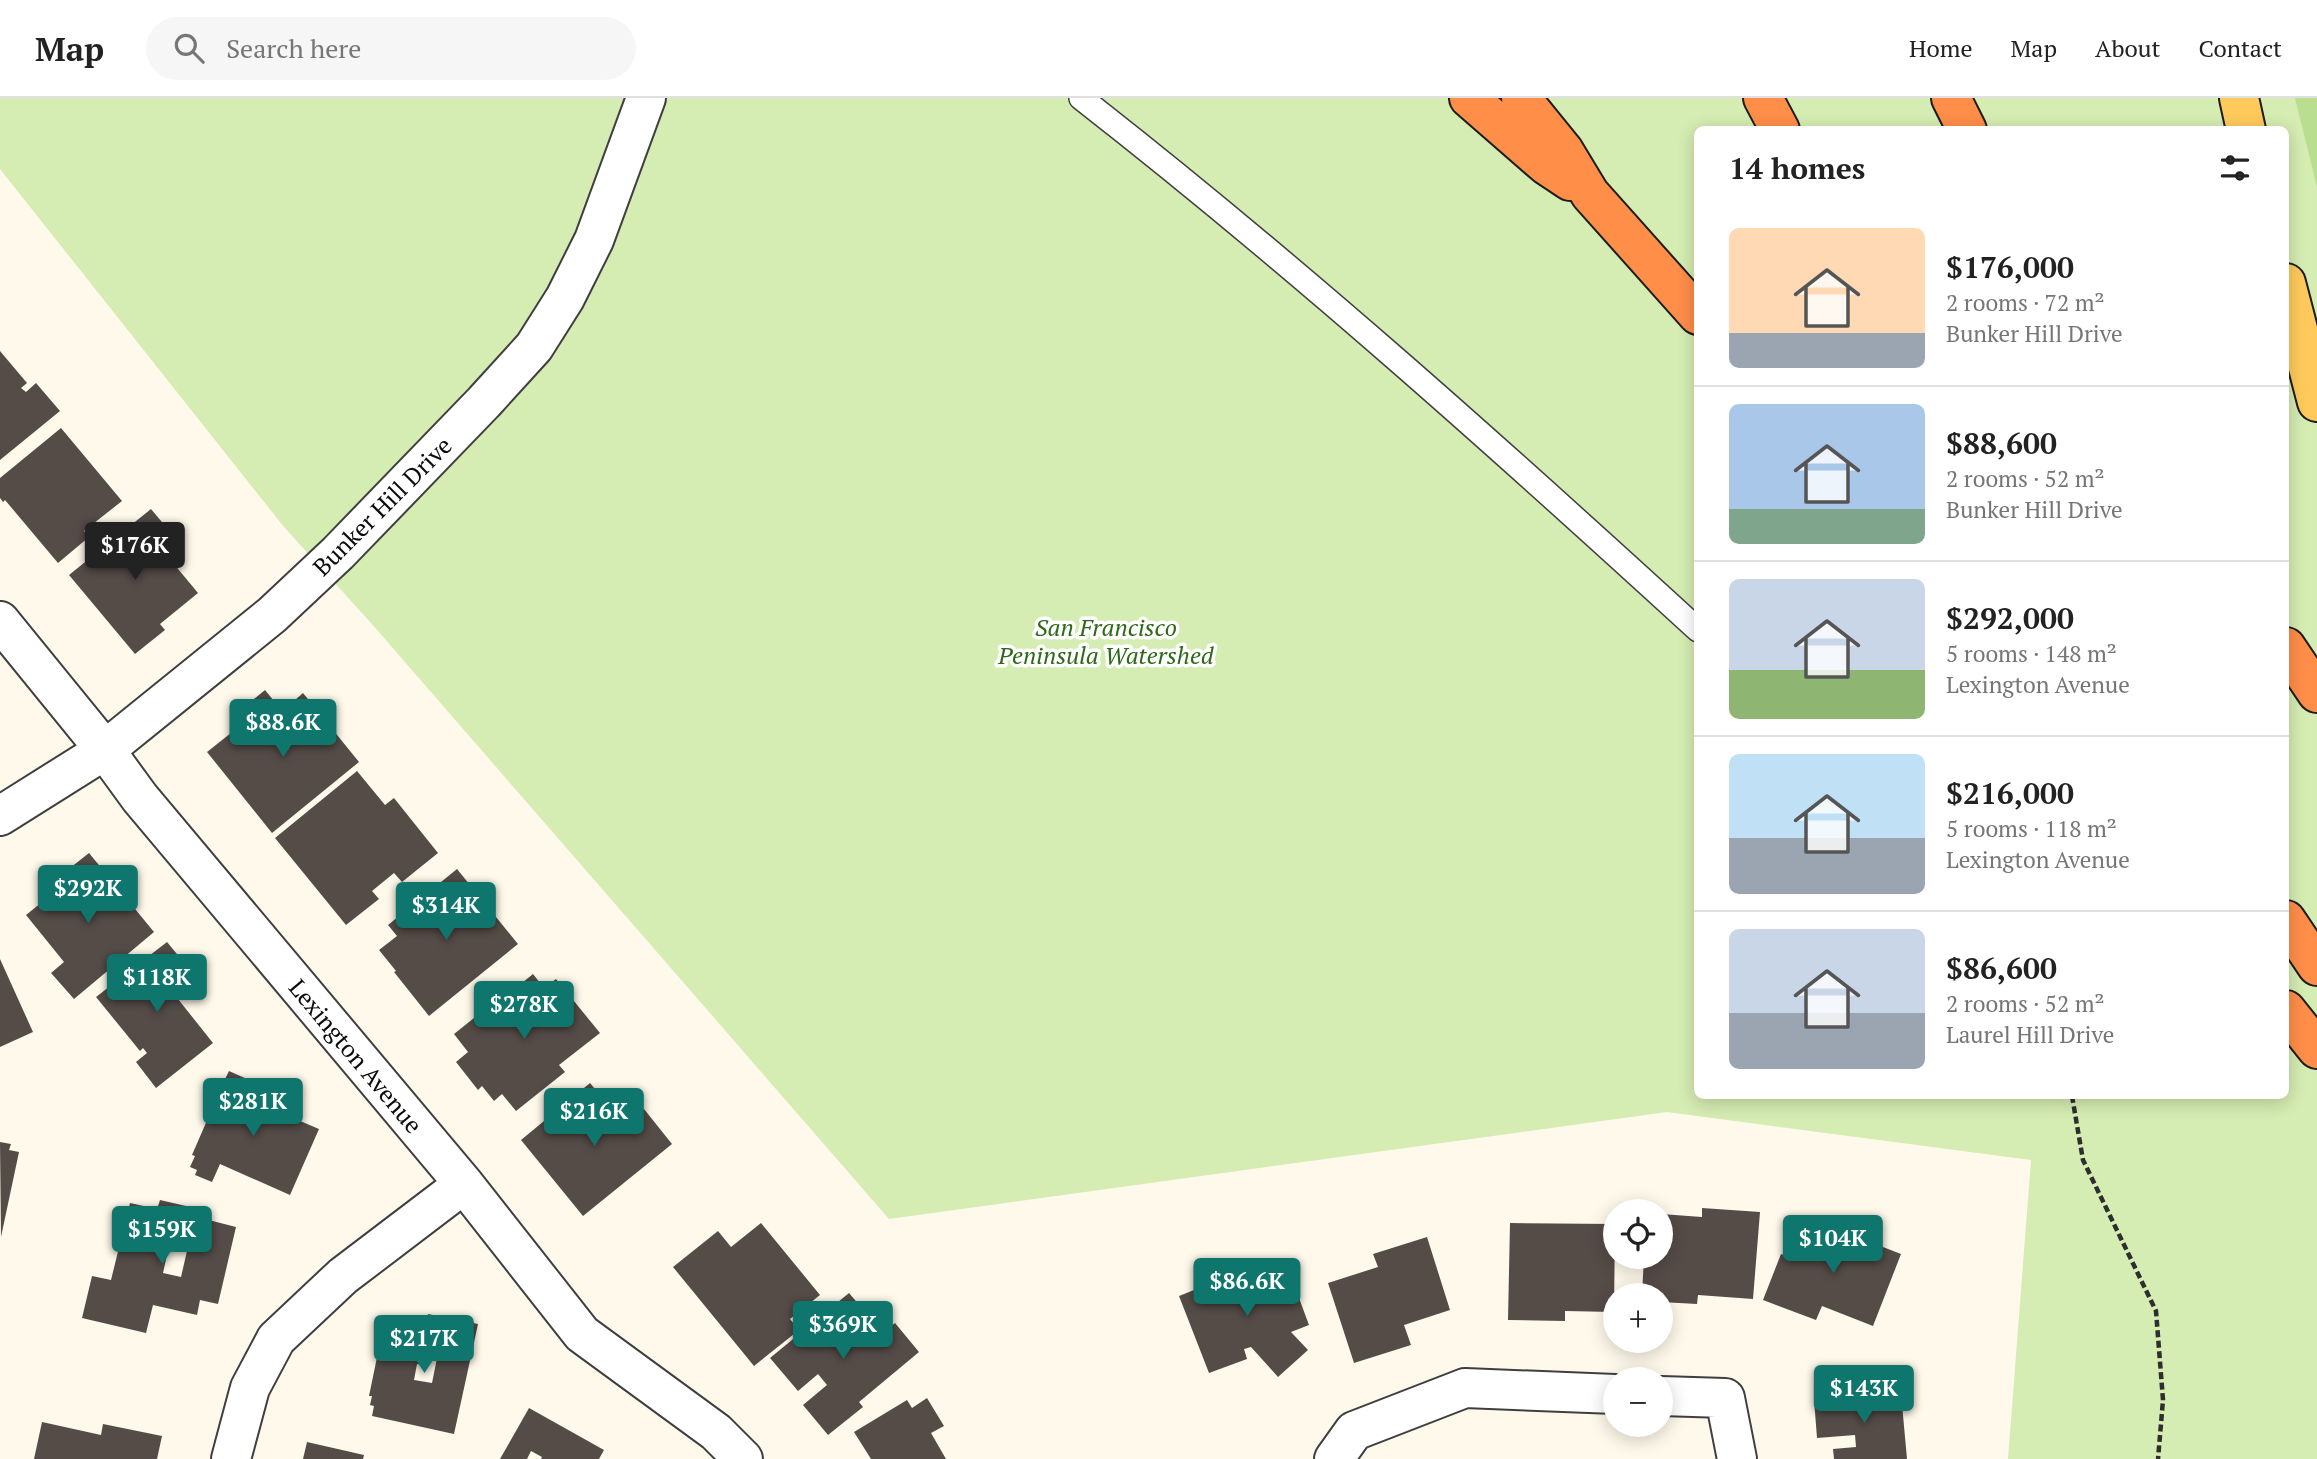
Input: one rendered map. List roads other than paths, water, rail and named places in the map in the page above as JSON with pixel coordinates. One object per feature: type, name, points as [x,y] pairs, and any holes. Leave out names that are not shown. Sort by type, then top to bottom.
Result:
[{"type":"highway","points":[[1469,98],[1546,165],[1590,194]]},
{"type":"highway","points":[[1521,98],[1564,151],[1590,194],[1694,311]]},
{"type":"highway","points":[[1763,98],[1778,126]]},
{"type":"highway","points":[[1951,98],[1965,126]]},
{"type":"highway","points":[[2289,651],[2317,693]]},
{"type":"highway","points":[[2289,924],[2317,966]]},
{"type":"highway","points":[[2289,1014],[2317,1049]]},
{"type":"main road","points":[[2239,98],[2245,126]]},
{"type":"main road","points":[[2289,295],[2317,401]]},
{"type":"street","name":"Bunker Hill Drive","points":[[0,816],[105,750],[272,615],[329,562],[534,347],[565,298],[594,240],[646,98]]},
{"type":"street","name":"Lexington Avenue","points":[[0,621],[105,750],[140,798],[464,1184],[582,1334],[716,1432],[743,1459]]},
{"type":"street","points":[[232,1459],[250,1388],[276,1339],[343,1276],[464,1184]]},
{"type":"street","points":[[1334,1459],[1354,1430],[1465,1388],[1603,1394]]},
{"type":"street","points":[[1673,1396],[1725,1398],[1737,1459]]},
{"type":"lane","points":[[1081,98],[1189,183],[1501,449],[1694,625]]},
{"type":"park label","name":"San Francisco Peninsula Watershed","points":[[1106,641]]}]
